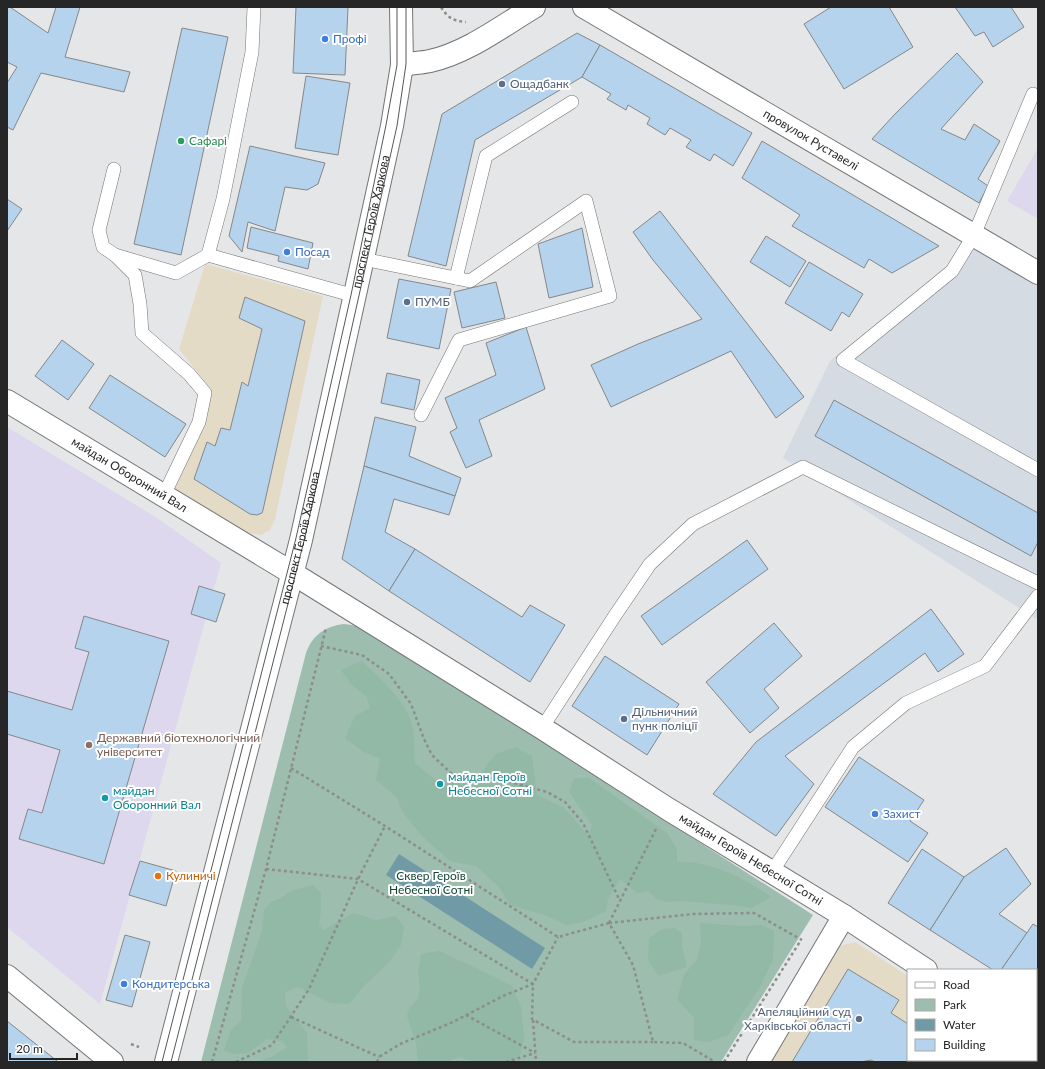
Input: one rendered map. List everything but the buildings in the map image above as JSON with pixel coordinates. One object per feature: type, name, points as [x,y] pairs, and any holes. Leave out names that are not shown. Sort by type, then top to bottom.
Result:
[{"type":"main road","name":"проспект Героїв Харкова","points":[[166,1062],[292,573],[355,296],[392,126],[402,65],[401,7]]},
{"type":"main road","points":[[402,65],[430,61],[448,55],[480,40],[534,7]]},
{"type":"main road","name":"провулок Руставелі","points":[[584,7],[1038,273]]},
{"type":"main road","name":"майдан Оборонний Вал","points":[[7,402],[292,573]]},
{"type":"main road","name":"майдан Героїв Небесної Сотні","points":[[292,573],[542,728],[668,809],[844,916],[924,969]]},
{"type":"main road","points":[[758,1062],[844,916]]},
{"type":"main road","points":[[7,976],[112,1062]]},
{"type":"lane","points":[[208,255],[222,199],[252,52],[254,7]]},
{"type":"lane","points":[[1033,94],[974,235],[952,271],[843,360],[1038,470]]},
{"type":"lane","points":[[456,278],[486,156],[572,102]]},
{"type":"lane","points":[[114,169],[99,230],[103,247],[115,255],[135,275],[140,304],[142,333],[190,374],[205,393],[199,422],[164,495]]},
{"type":"lane","points":[[363,259],[470,280],[586,201],[610,296],[459,340],[421,415]]},
{"type":"lane","points":[[115,255],[176,273],[208,255],[355,296]]},
{"type":"lane","points":[[542,728],[650,564],[693,524],[803,467],[1038,583]]},
{"type":"lane","points":[[772,872],[853,747],[906,703],[985,666],[1038,596]]},
{"type":"path","points":[[441,7],[446,15],[456,21],[468,22]]},
{"type":"path","points":[[212,1062],[266,869],[326,628]]},
{"type":"path","points":[[321,646],[362,655],[389,674],[412,704],[424,739],[432,755],[452,774],[475,775],[510,782],[547,792],[565,802],[583,822],[620,901]]},
{"type":"path","points":[[291,768],[385,826],[558,937]]},
{"type":"path","points":[[609,923],[653,834],[668,809]]},
{"type":"path","points":[[236,1062],[272,1045],[309,989],[358,879],[385,826]]},
{"type":"path","points":[[266,869],[358,879],[533,984]]},
{"type":"path","points":[[536,1062],[532,1019],[533,984],[558,937],[609,923],[693,914],[754,913],[802,940]]},
{"type":"path","points":[[609,923],[633,965],[654,1042]]},
{"type":"path","points":[[724,1062],[805,936]]},
{"type":"path","points":[[377,1062],[379,1057],[400,1044],[466,1015],[503,996],[533,984]]},
{"type":"path","points":[[466,1015],[536,1053]]},
{"type":"path","points":[[291,1017],[379,1057]]},
{"type":"path","points":[[532,1019],[574,1042],[683,1043],[715,1062]]},
{"type":"path","points":[[131,1044],[139,1048]]},
{"type":"path","points":[[506,1062],[536,1053]]},
{"type":"shaded area","points":[[1038,148],[1038,219],[1007,201]]},
{"type":"shaded area","points":[[961,242],[1038,286],[1038,620],[783,458],[830,361],[945,269]]},
{"type":"shaded area","points":[[205,264],[323,296],[275,519],[270,530],[261,535],[247,533],[174,489],[212,390],[179,349]]},
{"type":"shaded area","name":"Державний біотехнологічний університет","points":[[7,427],[154,516],[221,563],[100,1004],[7,927]]},
{"type":"shaded area","points":[[855,942],[907,975],[907,1061],[1037,1061],[1037,1058],[1038,1062],[767,1062],[835,947]]},
{"type":"green space","name":"Сквер Героїв Небесної Сотні","points":[[344,624],[358,626],[374,634],[813,915],[721,1062],[201,1062],[306,653],[312,641],[320,632],[337,625]]},
{"type":"green space","points":[[361,661],[392,691],[405,709],[413,729],[415,763],[440,784],[462,778],[478,780],[486,766],[496,754],[516,747],[532,756],[537,795],[564,808],[588,836],[592,825],[569,792],[574,778],[589,778],[667,833],[677,849],[677,862],[690,862],[714,867],[738,877],[771,897],[751,908],[681,901],[669,902],[658,900],[648,891],[637,893],[620,879],[608,899],[606,911],[583,922],[567,925],[545,915],[509,905],[500,888],[476,866],[450,861],[422,836],[404,814],[396,797],[376,780],[380,759],[362,751],[345,738],[355,716],[370,708],[367,697],[351,684],[341,670]]},
{"type":"green space","points":[[313,885],[321,893],[319,924],[323,930],[354,913],[376,920],[396,916],[404,927],[401,945],[390,961],[366,984],[349,1004],[330,1003],[298,987],[285,992],[286,1006],[307,1033],[308,1062],[257,1062],[271,1057],[287,1047],[282,1041],[267,1039],[248,1053],[233,1054],[224,1050],[231,1030],[241,1021],[242,988],[262,931],[264,910],[271,902],[281,898],[291,891]]},
{"type":"green space","points":[[700,923],[743,926],[761,925],[774,931],[773,960],[760,987],[728,1035],[709,1042],[694,1040],[694,1018],[677,999],[684,975],[697,959],[701,942]]},
{"type":"green space","points":[[675,928],[682,933],[682,947],[687,967],[658,976],[648,960],[649,938],[662,929]]},
{"type":"green space","points":[[439,951],[512,986],[521,1007],[524,1038],[521,1053],[514,1062],[476,1062],[459,1057],[447,1062],[418,1062],[416,1043],[407,1016],[409,1009],[418,998],[420,988],[418,973],[421,954]]},
{"type":"water","points":[[399,854],[545,948],[532,969],[386,875]]},
{"type":"tram line","points":[[162,1062],[296,538],[351,295],[397,65],[397,7]]},
{"type":"tram line","points":[[171,1062],[304,541],[397,126],[406,64],[406,7]]},
{"type":"place","name":"Профі","points":[[325,39]]},
{"type":"place","name":"Ощадбанк","points":[[502,84]]},
{"type":"place","name":"Сафарі","points":[[181,141]]},
{"type":"place","name":"Посад","points":[[287,252]]},
{"type":"place","name":"ПУМБ","points":[[407,302]]},
{"type":"place","name":"Дільничний пунк поліції","points":[[624,719]]},
{"type":"place","name":"Державний біотехнологічний університет","points":[[89,745]]},
{"type":"place","name":"майдан Героїв Небесної Сотні","points":[[440,784]]},
{"type":"place","name":"майдан Оборонний Вал","points":[[105,798]]},
{"type":"place","name":"Захист","points":[[875,814]]},
{"type":"place","name":"Кулиничі","points":[[158,876]]},
{"type":"place","name":"Кондитерська","points":[[124,984]]},
{"type":"place","name":"Апеляційний суд Харківської області","points":[[859,1019]]}]
